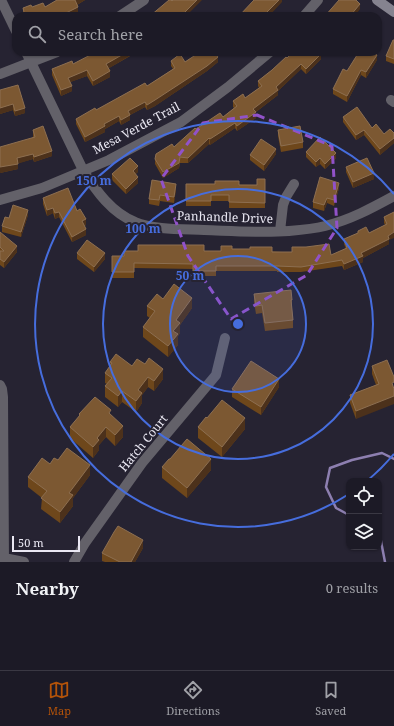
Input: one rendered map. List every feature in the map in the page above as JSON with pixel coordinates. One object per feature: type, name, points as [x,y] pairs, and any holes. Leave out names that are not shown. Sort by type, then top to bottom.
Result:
[{"type":"main road","points":[[377,0],[394,12]]},
{"type":"street","points":[[1,0],[12,23]]},
{"type":"street","points":[[126,12],[144,0]]},
{"type":"street","points":[[308,12],[318,0]]},
{"type":"street","name":"Panhandle Drive","points":[[28,56],[90,183],[101,197],[113,208],[136,223],[173,229],[265,232],[305,230],[342,222],[394,196]]},
{"type":"street","points":[[0,74],[48,56]]},
{"type":"street","name":"Mesa Verde Trail","points":[[0,200],[42,188],[108,160],[181,122],[228,87],[265,56]]},
{"type":"street","points":[[280,231],[283,205],[294,184]]},
{"type":"street","name":"Hatch Court","points":[[74,562],[85,543],[142,463],[216,375],[225,338]]},
{"type":"street","points":[[0,385],[3,397],[4,560],[24,562]]},
{"type":"highlighted area","points":[[257,115],[332,146],[337,228],[307,275],[231,319],[188,256],[161,179],[203,123]]},
{"type":"building","points":[[57,0],[75,0],[78,7],[68,12],[24,12],[23,8],[31,5],[32,7],[43,3],[45,7]]},
{"type":"building","points":[[169,0],[197,0],[185,12],[155,12]]},
{"type":"building","points":[[254,0],[279,0],[267,12],[243,12]]},
{"type":"building","points":[[339,0],[356,0],[360,4],[353,12],[328,12]]},
{"type":"building","points":[[394,40],[394,59],[386,56]]},
{"type":"building","points":[[88,56],[120,56],[106,64],[110,71],[93,81],[87,70],[68,78],[72,86],[61,90],[52,69],[72,61],[73,64]]},
{"type":"building","points":[[177,56],[181,56],[185,62],[194,56],[218,57],[207,66],[147,105],[145,102],[128,111],[130,115],[121,120],[119,116],[85,137],[76,119],[95,108],[96,110],[145,83],[147,86],[175,68],[171,61]]},
{"type":"building","points":[[289,56],[319,56],[306,69],[301,64],[276,87],[278,90],[253,109],[256,112],[237,126],[235,123],[210,139],[209,138],[188,158],[180,157],[179,163],[163,172],[155,159],[156,154],[172,144],[174,147],[195,128],[196,129],[220,113],[223,117],[237,106],[233,101],[243,94],[245,98],[262,86],[258,81],[286,57],[287,58]]},
{"type":"building","points":[[356,56],[376,56],[366,72],[361,70],[347,96],[333,89],[343,69],[347,71]]},
{"type":"building","points":[[18,85],[25,108],[15,111],[13,104],[0,108],[0,90]]},
{"type":"building","points":[[357,107],[372,128],[376,124],[384,134],[390,129],[394,133],[394,138],[380,149],[364,130],[356,135],[343,117]]},
{"type":"building","points":[[43,126],[52,151],[34,157],[33,154],[17,158],[18,164],[0,167],[0,147],[35,137],[33,130]]},
{"type":"building","points":[[300,126],[303,142],[281,146],[278,130]]},
{"type":"building","points":[[320,137],[336,153],[325,164],[320,158],[316,162],[306,152]]},
{"type":"building","points":[[261,139],[276,149],[264,165],[250,155]]},
{"type":"building","points":[[130,158],[138,166],[133,171],[138,177],[126,189],[112,174]]},
{"type":"building","points":[[367,158],[374,173],[353,182],[346,167]]},
{"type":"building","points":[[320,177],[339,183],[334,200],[327,198],[324,205],[313,202]]},
{"type":"building","points":[[257,179],[265,179],[265,203],[229,202],[229,195],[211,195],[211,201],[186,201],[186,184],[215,184],[215,181],[239,181],[239,185],[257,185]]},
{"type":"building","points":[[152,180],[176,184],[174,197],[160,195],[159,200],[149,199]]},
{"type":"building","points":[[68,188],[77,211],[80,209],[86,219],[82,221],[86,229],[72,237],[59,212],[55,213],[53,208],[47,210],[43,198]]},
{"type":"building","points":[[13,205],[28,210],[21,232],[2,226],[5,217],[9,218]]},
{"type":"building","points":[[394,212],[394,232],[388,236],[389,239],[361,253],[363,256],[344,264],[342,260],[301,267],[216,266],[216,271],[193,271],[193,264],[134,263],[134,272],[112,272],[112,256],[124,256],[124,251],[138,251],[138,245],[204,245],[204,251],[221,251],[221,246],[232,246],[232,249],[272,247],[272,252],[292,252],[292,247],[329,244],[331,255],[347,248],[344,239],[358,233],[358,231],[366,227],[369,233],[387,224],[384,217]]},
{"type":"building","points":[[0,232],[17,246],[4,262],[0,259],[0,251],[4,251],[0,247]]},
{"type":"building","points":[[87,240],[105,253],[94,267],[77,253]]},
{"type":"building","points":[[174,284],[192,298],[176,320],[180,323],[173,331],[178,334],[168,346],[143,327],[155,311],[147,306],[157,294],[163,299]]},
{"type":"building","points":[[291,290],[293,320],[265,323],[262,305],[256,306],[254,294]]},
{"type":"building","points":[[116,354],[132,366],[137,359],[145,364],[149,358],[163,369],[154,381],[148,377],[138,390],[142,393],[136,401],[122,391],[118,396],[105,386],[112,378],[105,373]]},
{"type":"building","points":[[387,360],[394,377],[394,382],[392,383],[394,396],[356,411],[350,395],[379,384],[372,366]]},
{"type":"building","points":[[251,361],[279,379],[261,407],[232,389]]},
{"type":"building","points":[[95,397],[111,410],[109,413],[123,426],[115,435],[106,427],[97,438],[99,440],[93,447],[70,427],[80,415],[79,414]]},
{"type":"building","points":[[222,400],[245,418],[222,447],[198,427]]},
{"type":"building","points":[[187,439],[211,459],[187,488],[162,467]]},
{"type":"building","points":[[67,448],[90,465],[69,493],[73,495],[60,512],[41,498],[47,491],[28,477],[42,458],[50,464],[54,458],[58,460]]},
{"type":"building","points":[[118,526],[143,540],[131,562],[120,562],[102,553]]},
{"type":"waterway","points":[[347,514],[336,508],[326,487],[330,468],[352,460],[382,453],[394,459]]},
{"type":"waterway","points":[[382,546],[385,562]]}]
